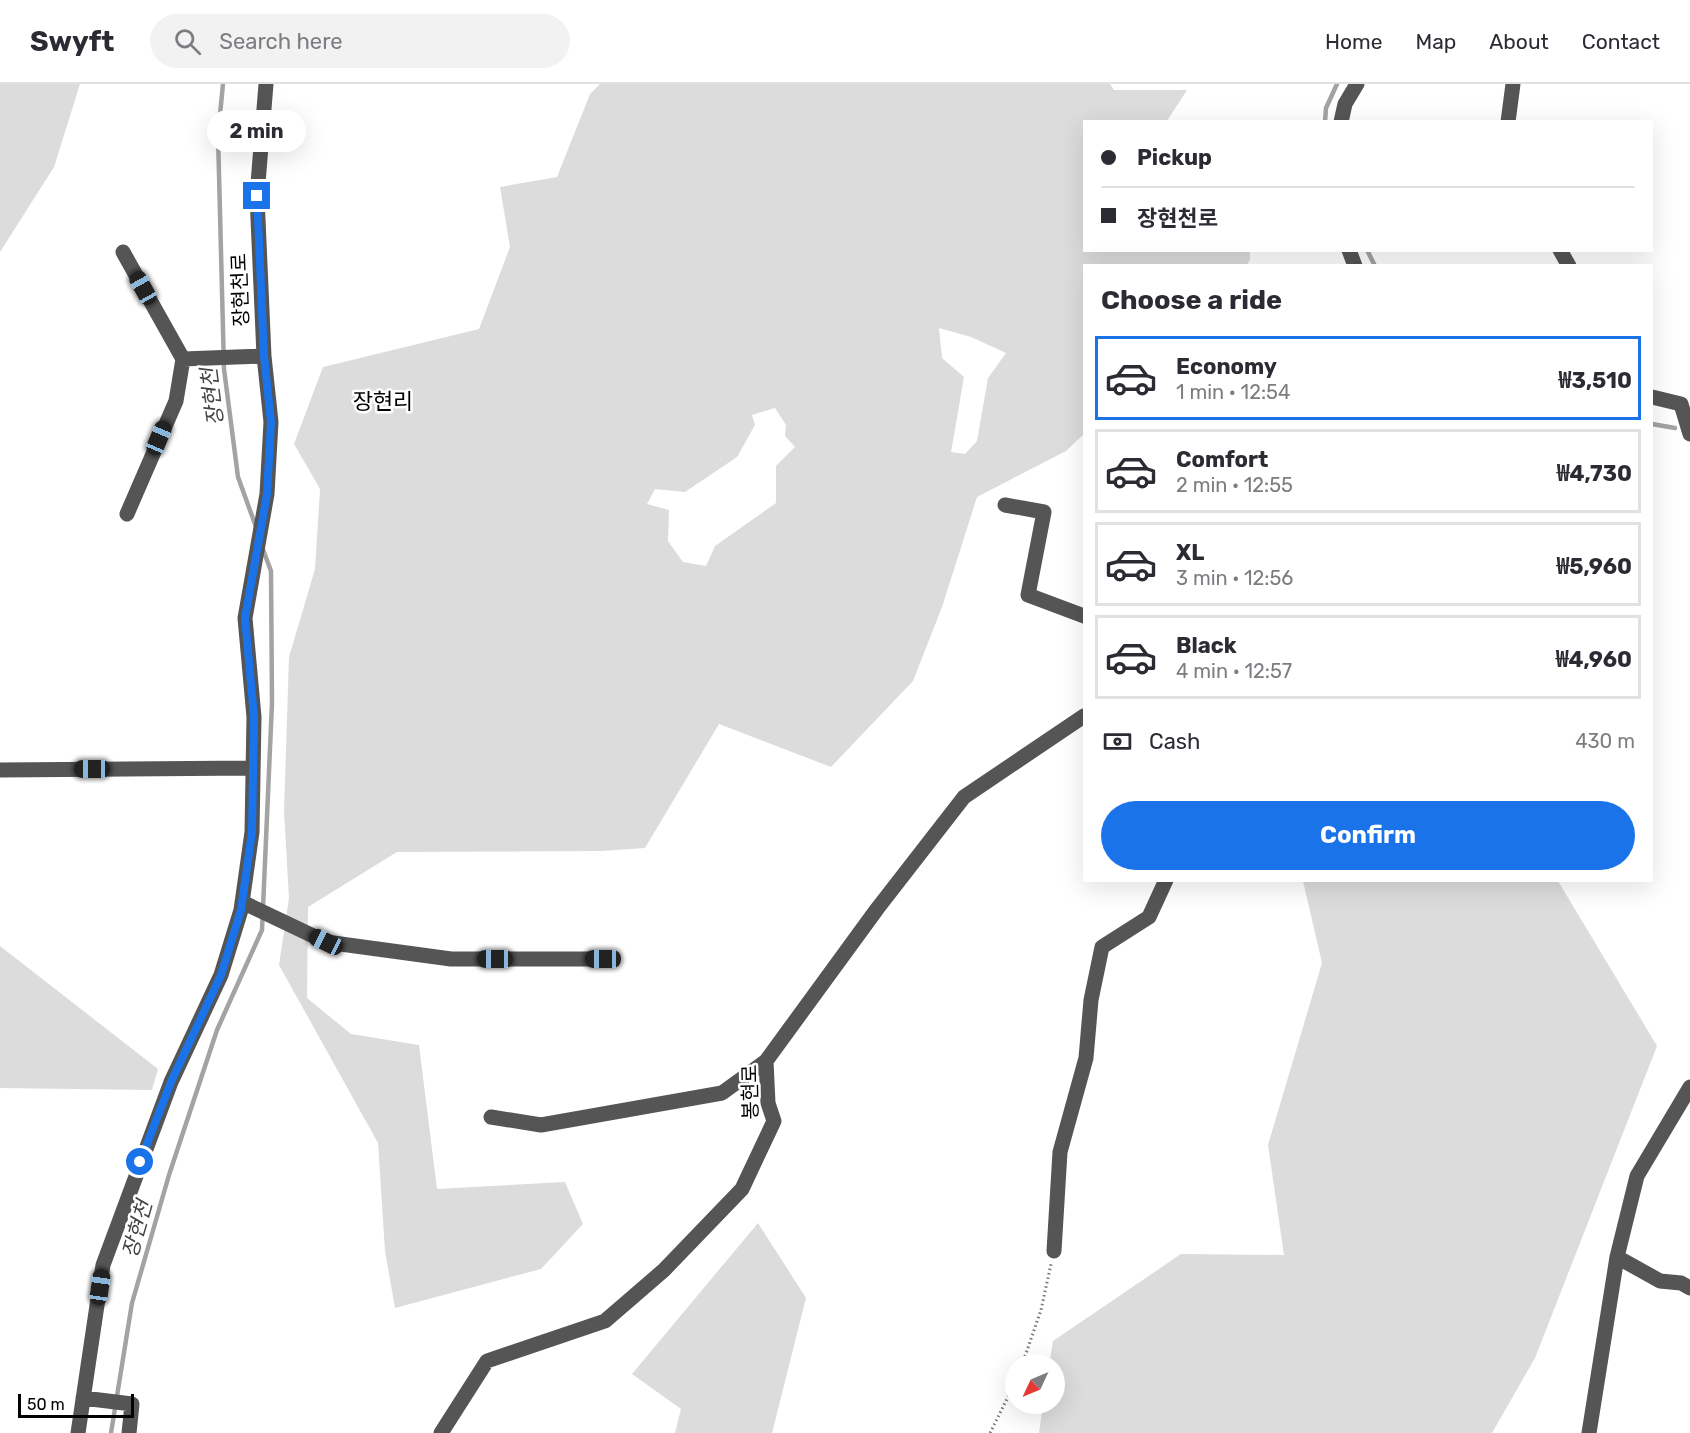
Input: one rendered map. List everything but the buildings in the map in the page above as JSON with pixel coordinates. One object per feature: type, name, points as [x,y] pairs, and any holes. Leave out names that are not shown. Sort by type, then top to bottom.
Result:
[{"type":"street","name":"장현천로","points":[[78,1433],[90,1399],[103,1265],[171,1082],[221,975],[248,904],[254,717],[245,618],[267,494],[271,422],[264,356],[257,196],[266,84]]},
{"type":"street","points":[[1341,120],[1345,104],[1357,84]]},
{"type":"street","points":[[1508,120],[1513,84]]},
{"type":"street","points":[[123,252],[183,359],[176,401],[127,514]]},
{"type":"street","points":[[183,359],[264,356]]},
{"type":"street","points":[[1653,397],[1681,404],[1688,417],[1690,434]]},
{"type":"street","points":[[1005,505],[1044,512],[1028,595],[1083,616]]},
{"type":"street","name":"봉현로","points":[[441,1433],[487,1361],[605,1321],[664,1270],[741,1189],[774,1121],[768,1103],[766,1061],[877,909],[964,797],[1083,717]]},
{"type":"street","points":[[0,770],[253,768]]},
{"type":"street","points":[[1054,1251],[1060,1152],[1086,1058],[1090,1000],[1102,947],[1149,917],[1165,882]]},
{"type":"street","points":[[248,904],[326,942],[451,959],[603,959]]},
{"type":"street","points":[[490,1118],[541,1125],[722,1093],[766,1061]]},
{"type":"street","points":[[1589,1433],[1617,1257],[1636,1176],[1690,1087]]},
{"type":"street","points":[[1617,1257],[1660,1281],[1681,1283],[1690,1288]]},
{"type":"street","points":[[90,1399],[132,1404],[129,1433]]},
{"type":"path","points":[[1026,1354],[1041,1310],[1054,1251]]},
{"type":"path","points":[[990,1433],[1005,1403]]},
{"type":"shaded area","points":[[0,84],[80,84],[54,167],[0,252]]},
{"type":"shaded area","points":[[600,84],[1110,84],[1114,90],[1187,90],[1168,120],[1083,120],[1083,252],[1250,252],[1250,260],[1247,264],[1083,264],[1083,435],[1066,451],[977,497],[942,607],[913,681],[831,767],[719,724],[645,848],[601,851],[397,852],[308,907],[307,998],[351,1034],[419,1045],[437,1189],[565,1182],[583,1224],[541,1269],[395,1308],[385,1251],[378,1143],[279,965],[289,898],[284,811],[289,657],[315,569],[320,489],[294,444],[323,367],[479,329],[510,247],[500,187],[557,177],[590,94]],"holes":[[[939,328],[971,337],[1006,353],[988,378],[977,441],[965,454],[951,452],[964,377],[942,358]],[[775,408],[786,425],[785,436],[795,447],[776,466],[776,503],[715,546],[706,566],[683,562],[668,541],[669,510],[647,504],[655,489],[685,492],[737,457],[755,425],[752,415]]]},
{"type":"shaded area","points":[[1303,882],[1559,882],[1657,1046],[1535,1358],[1492,1433],[1039,1433],[1042,1414],[1065,1414],[1065,1354],[1051,1354],[1053,1341],[1181,1254],[1284,1255],[1268,1145],[1322,963]]},
{"type":"shaded area","points":[[0,946],[158,1069],[152,1090],[0,1088]]},
{"type":"shaded area","points":[[758,1223],[806,1298],[772,1433],[675,1433],[681,1409],[632,1374]]},
{"type":"waterway","name":"장현천","points":[[223,84],[218,135],[224,369],[238,477],[256,527]]},
{"type":"waterway","points":[[1325,120],[1326,108],[1337,84]]},
{"type":"waterway","points":[[1368,252],[1374,264]]},
{"type":"waterway","points":[[1653,424],[1675,428]]},
{"type":"waterway","name":"장현천","points":[[111,1433],[132,1303],[169,1175],[217,1030],[262,930],[272,703],[271,571],[262,547]]},
{"type":"district","name":"장현리","points":[[383,401]]},
{"type":"route","points":[[140,1162],[171,1082],[221,975],[241,910],[252,832],[254,717],[245,618],[267,494],[271,422],[264,356],[257,196]]}]
